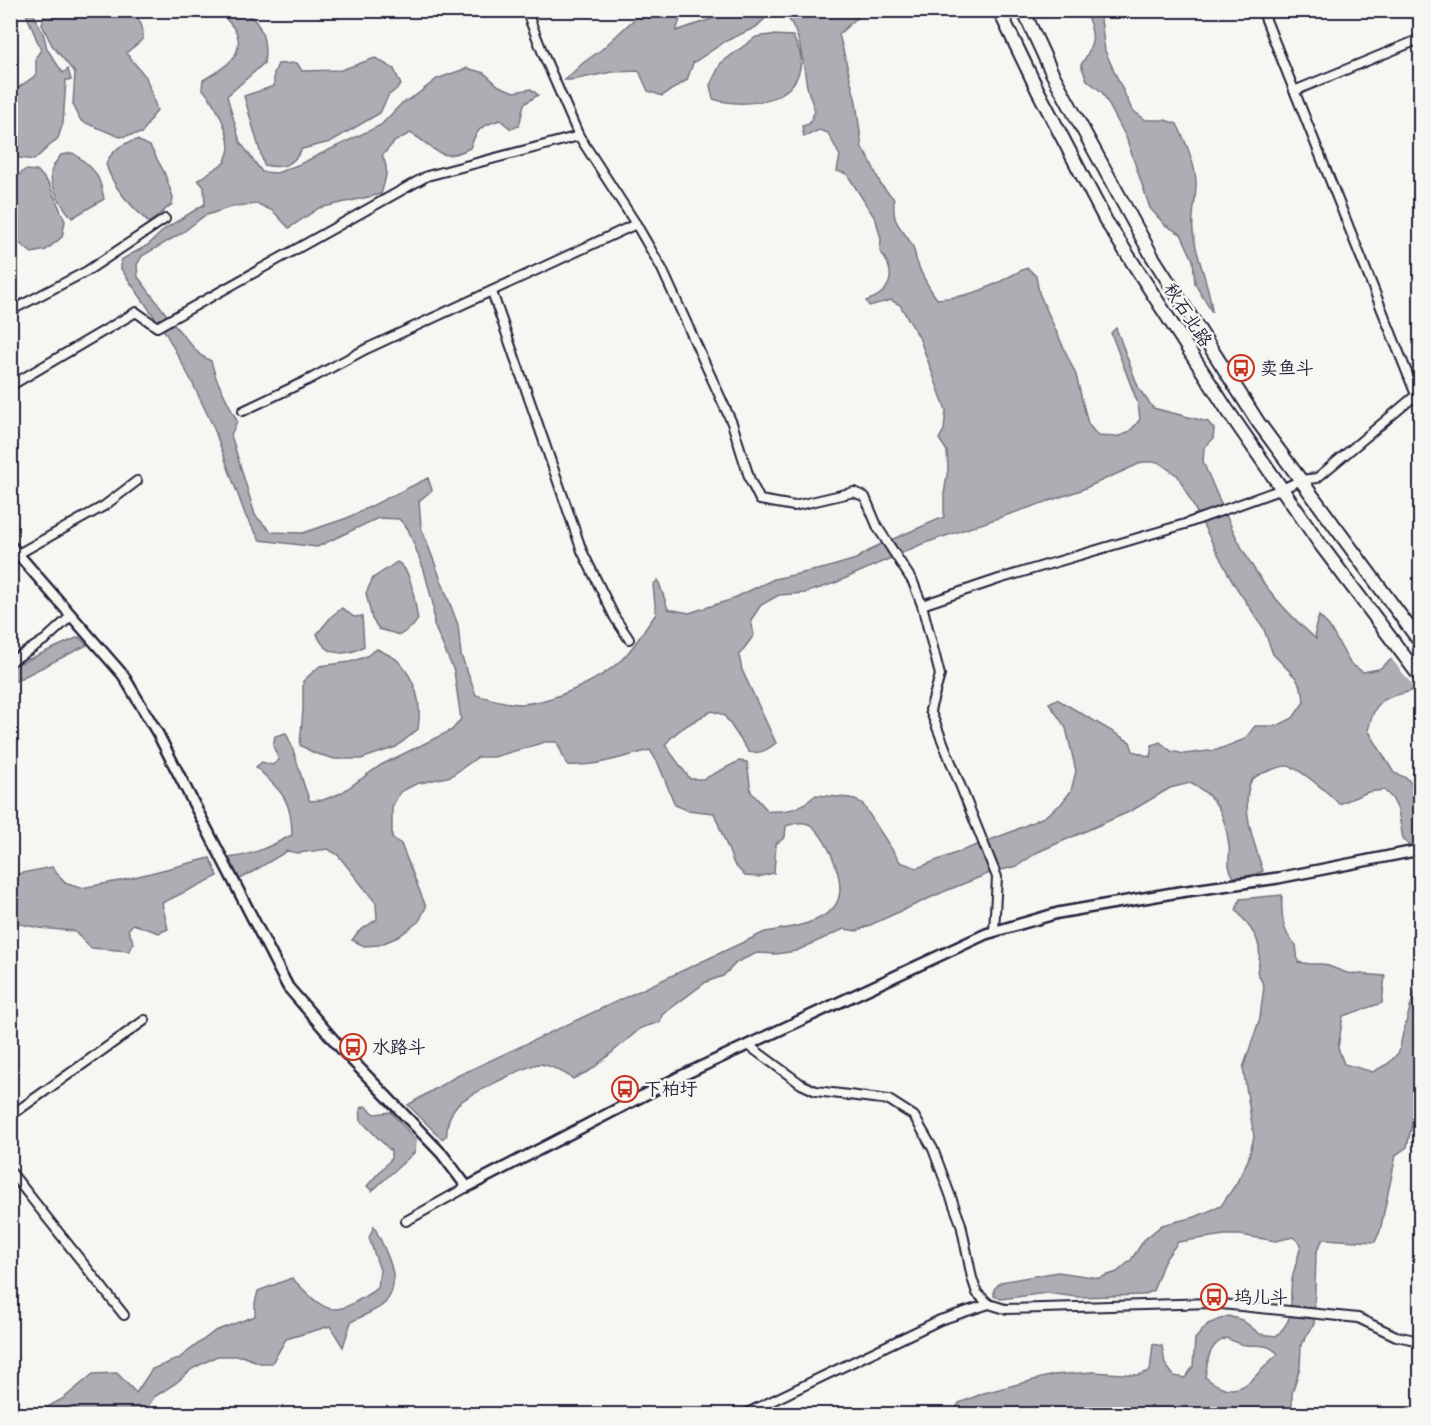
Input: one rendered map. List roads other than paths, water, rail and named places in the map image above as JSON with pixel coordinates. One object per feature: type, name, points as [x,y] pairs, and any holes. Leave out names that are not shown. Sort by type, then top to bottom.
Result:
[{"type":"main road","name":"秋石北路","points":[[999,10],[1038,91],[1106,221],[1226,408],[1320,544],[1420,677]]},
{"type":"main road","name":"秋石北路","points":[[1023,10],[1052,73],[1152,256],[1258,422],[1420,642]]},
{"type":"street","points":[[526,10],[579,136],[662,269],[732,423],[750,480],[760,500],[794,506],[854,492],[865,497],[878,528],[913,582],[922,604],[940,675],[930,710],[997,877],[994,931]]},
{"type":"street","points":[[922,604],[1185,524],[1301,480],[1317,478],[1416,395],[1262,10]]},
{"type":"street","points":[[1294,92],[1420,39]]},
{"type":"street","points":[[10,386],[136,312],[157,327],[427,176],[579,136]]},
{"type":"street","points":[[10,311],[87,271],[165,219]]},
{"type":"street","points":[[243,411],[366,349],[636,224]]},
{"type":"street","points":[[492,292],[582,551],[615,618],[629,639]]},
{"type":"street","points":[[14,557],[104,506],[137,481]]},
{"type":"street","points":[[10,545],[14,557],[71,615],[123,675],[158,734],[288,987],[345,1053],[442,1154],[467,1187]]},
{"type":"street","points":[[10,662],[46,639],[71,615]]},
{"type":"street","points":[[406,1221],[681,1076],[994,931],[1058,914],[1173,893],[1278,878],[1420,850]]},
{"type":"street","points":[[10,1116],[144,1020]]},
{"type":"street","points":[[748,1045],[801,1084],[816,1090],[889,1100],[914,1116],[933,1149],[961,1224],[974,1286],[977,1293],[989,1304],[1005,1309],[1212,1304],[1358,1318],[1396,1336],[1420,1341]]},
{"type":"street","points":[[10,1171],[124,1315]]},
{"type":"street","points":[[745,1414],[940,1320],[989,1304]]},
{"type":"place","name":"卖鱼斗","points":[[1241,368]]},
{"type":"place","name":"水路斗","points":[[353,1047]]},
{"type":"place","name":"下柏圩","points":[[625,1089]]},
{"type":"place","name":"坞儿斗","points":[[1214,1297]]}]
